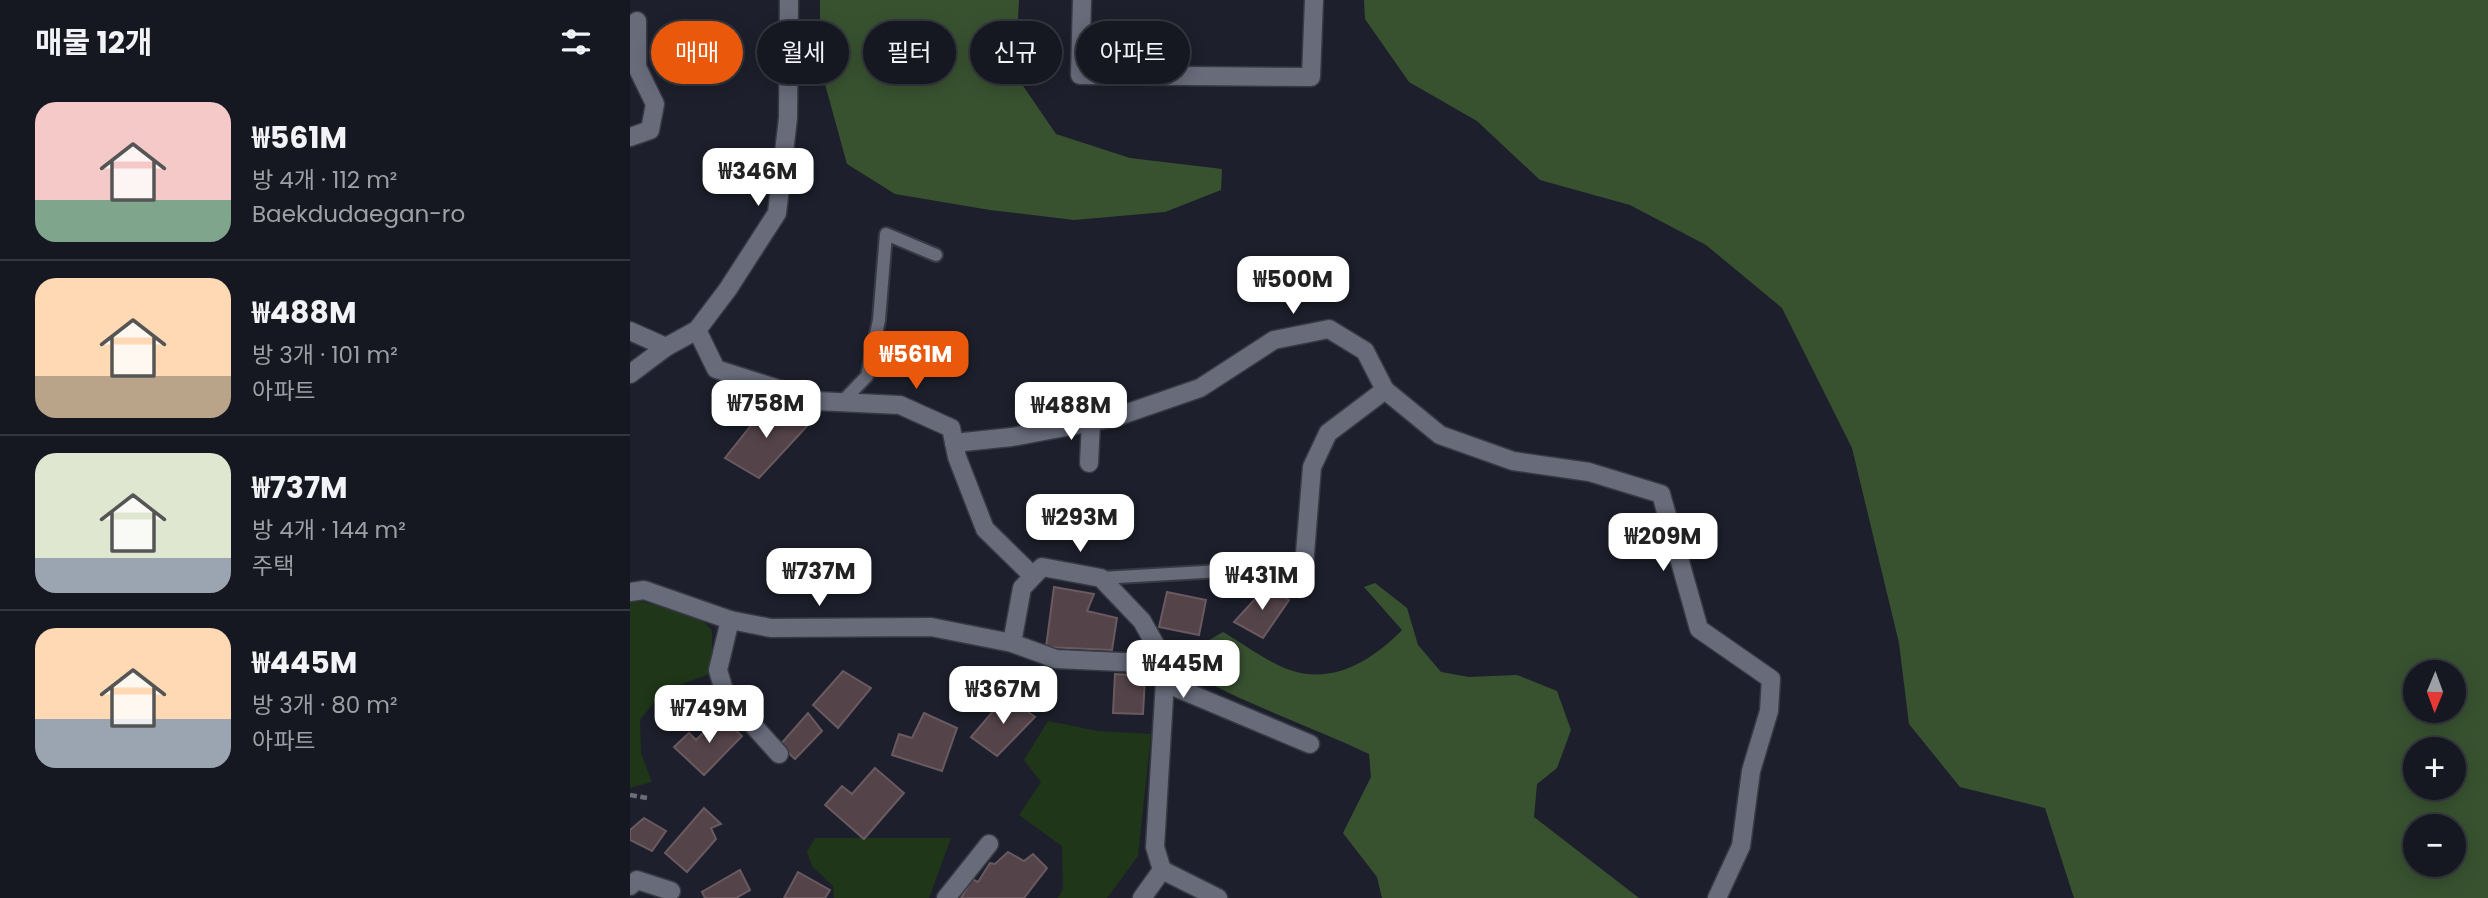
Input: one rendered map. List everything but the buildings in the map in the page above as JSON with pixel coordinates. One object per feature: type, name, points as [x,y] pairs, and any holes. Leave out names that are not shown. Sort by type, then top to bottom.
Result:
[{"type":"street","points":[[630,374],[666,347],[697,330],[728,289],[777,213],[788,118],[789,0]]},
{"type":"street","points":[[1082,0],[1080,75],[1311,77],[1314,0]]},
{"type":"street","points":[[630,137],[650,130],[655,104],[637,67],[637,21]]},
{"type":"street","points":[[954,443],[1012,437],[1112,418],[1200,388],[1274,340],[1329,329],[1365,351],[1385,390],[1440,435],[1513,461],[1589,472],[1661,494],[1699,629],[1771,679],[1769,711],[1751,771],[1741,846],[1717,898]]},
{"type":"street","points":[[697,330],[716,369],[816,401],[900,405],[951,428],[985,529],[1033,576]]},
{"type":"street","points":[[630,331],[666,347]]},
{"type":"street","points":[[1304,566],[1312,467],[1328,433],[1385,390]]},
{"type":"street","points":[[1089,463],[1091,422]]},
{"type":"street","points":[[1012,643],[1022,588],[1042,567],[1101,578],[1142,621],[1166,664],[1155,847],[1161,870],[1142,898]]},
{"type":"street","points":[[630,592],[644,590],[730,620],[771,628],[931,627],[1012,643],[1056,659],[1166,664]]},
{"type":"street","points":[[730,620],[718,670],[725,694],[779,754]]},
{"type":"street","points":[[1165,683],[1310,744]]},
{"type":"street","points":[[946,898],[989,844]]},
{"type":"street","points":[[1161,870],[1218,898]]},
{"type":"street","points":[[630,886],[637,880],[671,891]]},
{"type":"lane","points":[[842,402],[867,376],[879,320],[886,234],[936,255]]},
{"type":"lane","points":[[1101,578],[1304,566]]},
{"type":"path","points":[[630,795],[648,798]]},
{"type":"green space","points":[[820,0],[1019,0],[1018,21],[970,21],[970,84],[1022,84],[1056,134],[1130,158],[1222,169],[1221,190],[1165,212],[1074,220],[990,210],[895,194],[847,164],[825,84],[849,84],[849,21],[820,21]]},
{"type":"green space","points":[[1364,0],[2488,0],[2488,898],[2074,898],[2045,808],[1960,787],[1909,724],[1899,643],[1852,448],[1782,308],[1706,245],[1630,205],[1540,180],[1477,121],[1409,82],[1365,19]]},
{"type":"green space","points":[[1375,583],[1407,608],[1418,645],[1441,672],[1469,677],[1517,675],[1557,691],[1571,730],[1557,768],[1537,784],[1534,817],[1639,898],[1382,898],[1377,877],[1343,833],[1371,777],[1369,754],[1234,695],[1191,673],[1192,650],[1223,632],[1264,658],[1290,670],[1322,674],[1351,667],[1378,651],[1402,630],[1364,587]]},
{"type":"green space","points":[[639,601],[682,612],[701,620],[712,630],[712,673],[663,691],[640,720],[641,753],[652,782],[630,788],[630,602]]},
{"type":"green space","points":[[1048,721],[1098,731],[1151,734],[1138,856],[1107,898],[1058,898],[1063,889],[1062,846],[1019,815],[1041,782],[1024,760]]},
{"type":"green space","points":[[815,838],[951,838],[929,898],[834,898],[833,886],[812,866],[807,852]]}]
